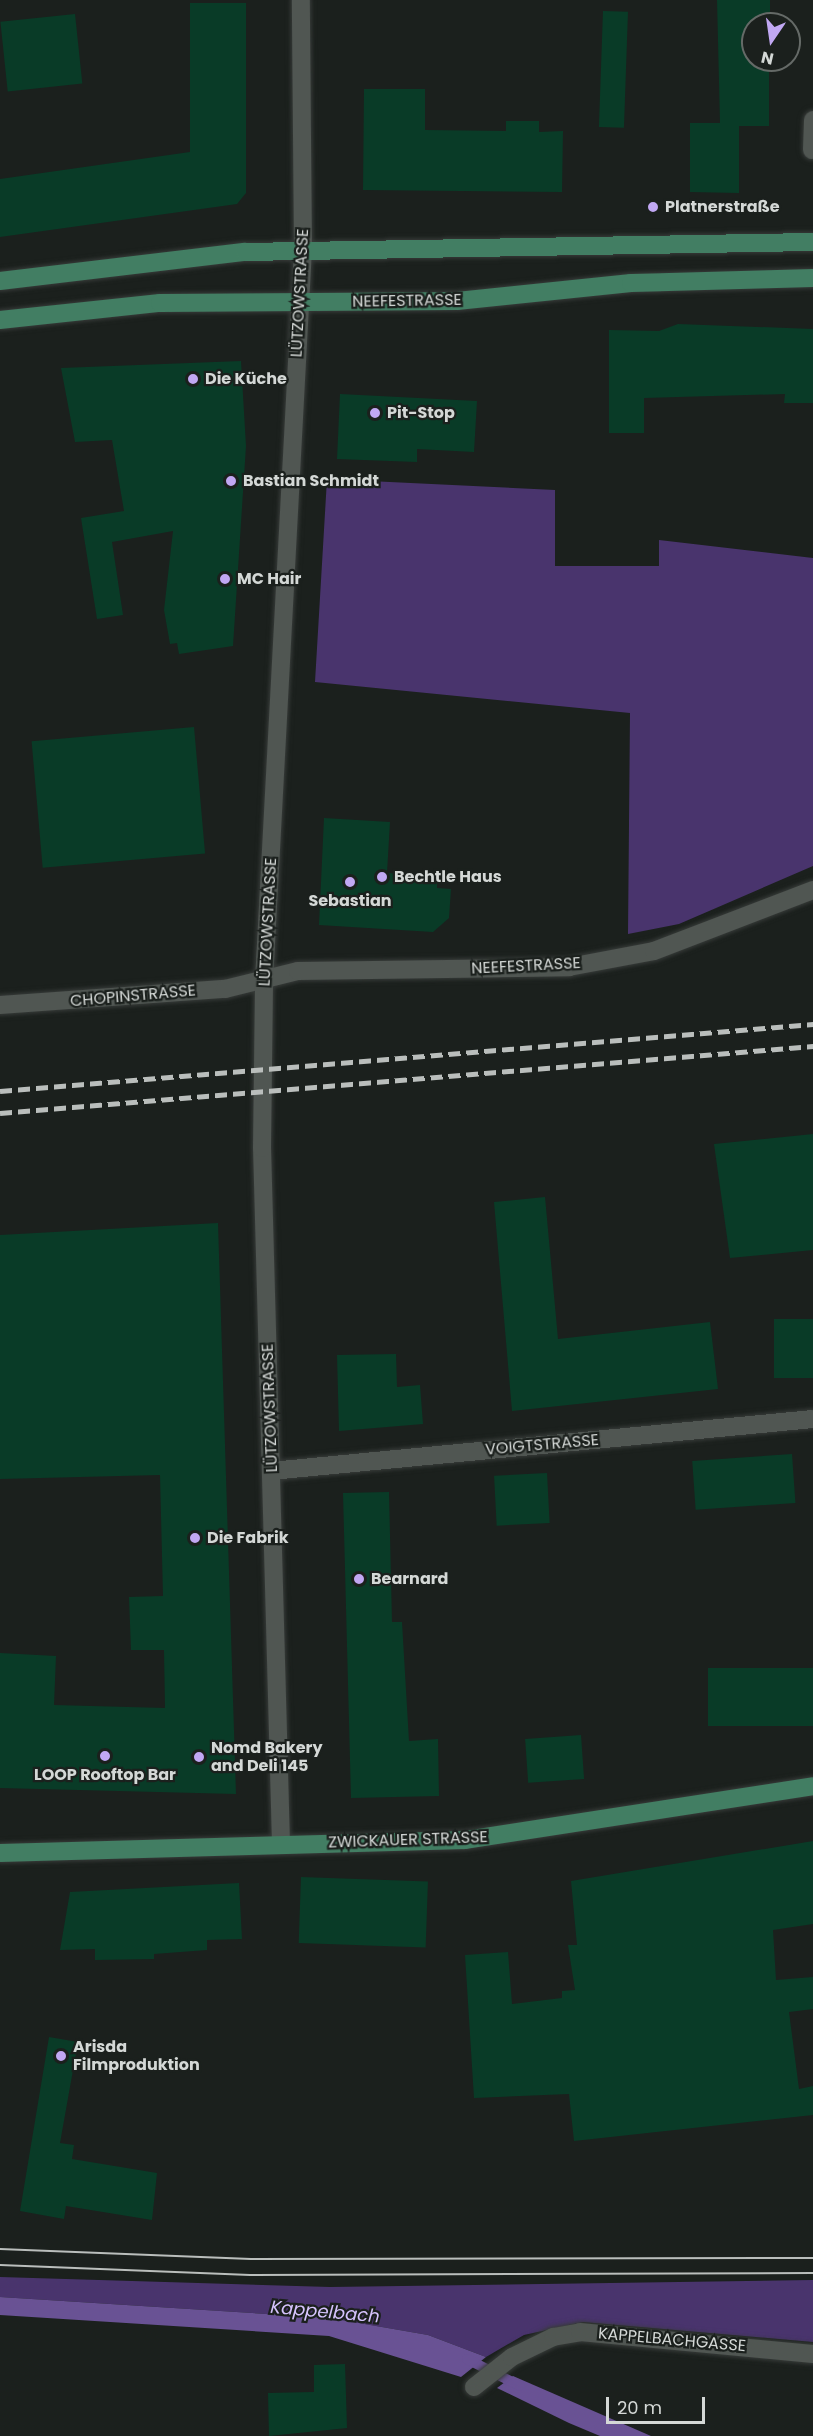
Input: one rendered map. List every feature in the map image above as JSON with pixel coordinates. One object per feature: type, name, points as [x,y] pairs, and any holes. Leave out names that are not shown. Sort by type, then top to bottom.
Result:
[{"type":"main road","points":[[8,280],[141,261],[303,250],[813,242]]},
{"type":"main road","name":"NEEFESTRASSE","points":[[0,320],[160,303],[458,301],[631,283],[813,278]]},
{"type":"main road","name":"ZWICKAUER STRASSE","points":[[0,1853],[465,1840],[813,1786]]},
{"type":"street","name":"LÜTZOWSTRASSE","points":[[281,1844],[262,1148],[264,981],[303,250],[301,0]]},
{"type":"street","points":[[812,150],[813,120]]},
{"type":"street","name":"NEEFESTRASSE","points":[[264,981],[298,971],[569,967],[654,951],[813,890]]},
{"type":"street","name":"CHOPINSTRASSE","points":[[0,1005],[264,981]]},
{"type":"street","name":"VOIGTSTRASSE","points":[[271,1471],[813,1419]]},
{"type":"street","name":"KAPPELBACHGASSE","points":[[474,2387],[512,2357],[553,2337],[580,2332],[813,2354]]},
{"type":"shaded area","points":[[327,479],[555,490],[555,566],[659,566],[659,540],[813,558],[813,866],[679,924],[628,934],[630,713],[315,682]]},
{"type":"shaded area","points":[[0,2277],[330,2287],[813,2280],[813,2342],[583,2322],[524,2335],[486,2357],[428,2335],[330,2318],[0,2297]]},
{"type":"shaded area","points":[[0,2297],[330,2318],[428,2335],[486,2357],[461,2377],[329,2336],[0,2315]]},
{"type":"shaded area","points":[[513,2376],[651,2436],[600,2436],[569,2423],[497,2388]]},
{"type":"building","points":[[717,0],[770,0],[770,12],[741,12],[741,72],[769,72],[769,126],[739,126],[739,193],[690,192],[690,123],[720,123]]},
{"type":"building","points":[[190,3],[246,3],[246,193],[237,204],[0,237],[0,179],[190,152]]},
{"type":"building","points":[[603,11],[628,12],[624,128],[599,127]]},
{"type":"building","points":[[75,14],[82,84],[8,91],[0,22]]},
{"type":"building","points":[[364,89],[425,89],[425,130],[506,131],[506,121],[539,121],[539,132],[563,131],[562,192],[363,190]]},
{"type":"building","points":[[678,324],[813,329],[813,403],[784,403],[785,394],[644,398],[644,433],[609,433],[609,330],[659,331]]},
{"type":"building","points":[[241,361],[246,446],[233,646],[179,654],[177,643],[170,644],[164,610],[173,531],[112,542],[123,615],[97,619],[81,518],[124,511],[112,440],[75,442],[61,368]]},
{"type":"building","points":[[340,394],[477,401],[474,452],[417,449],[417,462],[337,459]]},
{"type":"building","points":[[194,727],[205,854],[43,868],[32,741]]},
{"type":"building","name":"Bechtle Haus","points":[[324,818],[390,822],[387,873],[437,876],[437,888],[451,889],[449,918],[433,932],[319,925]]},
{"type":"building","points":[[813,1134],[813,1250],[730,1258],[714,1144]]},
{"type":"building","points":[[545,1197],[558,1339],[710,1322],[718,1389],[512,1411],[494,1202]]},
{"type":"building","name":"Die Fabrik","points":[[218,1223],[236,1794],[0,1788],[0,1653],[56,1656],[54,1705],[165,1708],[164,1650],[131,1650],[129,1597],[163,1596],[160,1475],[0,1479],[0,1235]]},
{"type":"building","points":[[774,1319],[813,1319],[813,1378],[774,1378]]},
{"type":"building","points":[[396,1354],[397,1387],[420,1385],[423,1424],[339,1431],[337,1355]]},
{"type":"building","points":[[792,1454],[795,1503],[696,1510],[692,1461]]},
{"type":"building","points":[[547,1473],[550,1523],[497,1526],[494,1476]]},
{"type":"building","points":[[389,1492],[392,1622],[402,1622],[409,1741],[438,1739],[439,1796],[351,1798],[343,1493]]},
{"type":"building","points":[[708,1668],[813,1668],[813,1726],[708,1726]]},
{"type":"building","points":[[581,1735],[584,1779],[528,1783],[525,1739]]},
{"type":"building","points":[[813,1841],[813,1924],[773,1930],[776,1980],[813,1977],[813,2009],[789,2012],[799,2089],[813,2086],[813,2115],[574,2141],[569,2094],[474,2098],[465,1955],[508,1952],[512,2004],[562,1998],[562,1991],[575,1990],[568,1945],[577,1945],[571,1881]]},
{"type":"building","points":[[301,1877],[428,1881],[426,1947],[299,1943]]},
{"type":"building","points":[[239,1883],[242,1939],[207,1940],[207,1950],[154,1954],[154,1959],[95,1960],[95,1949],[60,1950],[70,1892]]},
{"type":"building","points":[[49,2037],[78,2042],[60,2143],[74,2145],[72,2159],[157,2173],[152,2220],[66,2206],[64,2219],[20,2211]]},
{"type":"building","points":[[345,2364],[347,2428],[269,2436],[268,2393],[314,2392],[314,2365]]},
{"type":"waterway","name":"Kappelbach","points":[[467,2359],[520,2386]]},
{"type":"tram line","points":[[0,2249],[251,2259],[813,2258]]},
{"type":"tram line","points":[[0,2265],[250,2275],[813,2273]]},
{"type":"railway","points":[[0,1091],[813,1024]]},
{"type":"railway","points":[[0,1113],[813,1046]]},
{"type":"place","name":"Platnerstraße","points":[[653,207]]},
{"type":"place","name":"Die Küche","points":[[193,379]]},
{"type":"place","name":"Pit-Stop","points":[[375,413]]},
{"type":"place","name":"Bastian Schmidt","points":[[231,481]]},
{"type":"place","name":"MC Hair","points":[[225,579]]},
{"type":"place","name":"Bechtle Haus","points":[[382,877]]},
{"type":"place","name":"Sebastian","points":[[350,882]]},
{"type":"place","name":"Die Fabrik","points":[[195,1538]]},
{"type":"place","name":"Bearnard","points":[[359,1579]]},
{"type":"place","name":"LOOP Rooftop Bar","points":[[105,1756]]},
{"type":"place","name":"Nomd Bakery and Deli 145","points":[[199,1757]]},
{"type":"place","name":"Arisda Filmproduktion","points":[[61,2056]]}]
